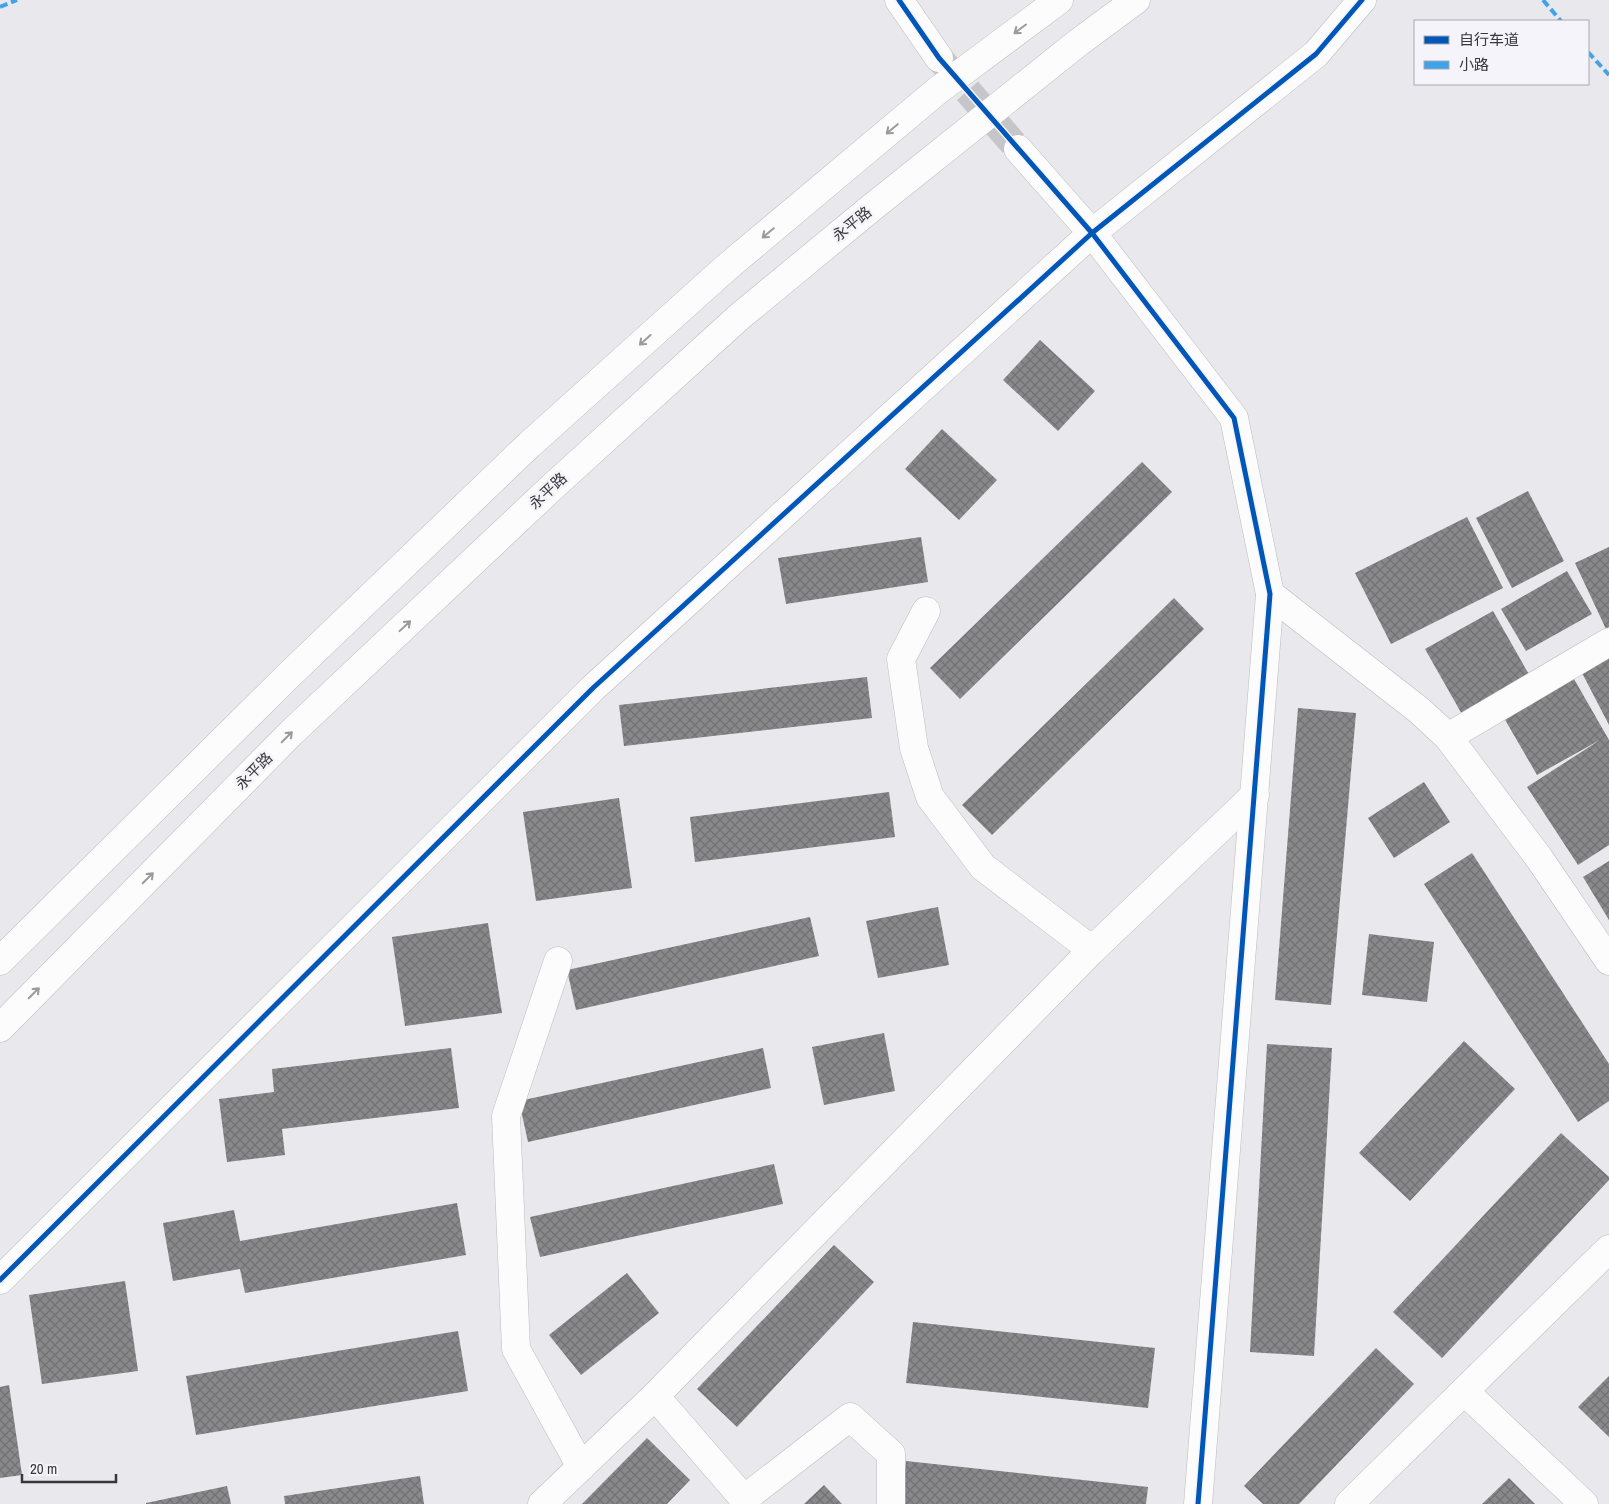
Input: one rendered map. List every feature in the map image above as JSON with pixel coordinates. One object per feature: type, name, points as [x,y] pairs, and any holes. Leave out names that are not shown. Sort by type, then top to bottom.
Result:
[{"type":"main road","points":[[899,0],[939,58]]},
{"type":"main road","points":[[0,961],[288,676],[529,445],[726,267],[937,91],[1060,0]]},
{"type":"main road","name":"永平路","points":[[0,1028],[291,733],[548,490],[731,324],[870,209],[1079,42],[1136,0]]},
{"type":"main road","points":[[0,1280],[594,688],[1092,232],[1316,54],[1362,0]]},
{"type":"main road","points":[[1018,149],[1092,232],[1234,418],[1270,594],[1198,1504]]},
{"type":"main road","points":[[1270,594],[1420,711],[1448,737],[1539,858],[1609,961]]},
{"type":"main road","points":[[926,611],[901,659],[914,748],[930,797],[983,867],[1092,950]]},
{"type":"main road","points":[[1448,737],[1609,642]]},
{"type":"main road","points":[[542,1504],[655,1396],[1092,950],[1255,795]]},
{"type":"main road","points":[[558,961],[506,1116],[516,1349],[581,1467]]},
{"type":"main road","points":[[1359,1500],[1464,1391],[1609,1249]]},
{"type":"main road","points":[[1464,1391],[1584,1504]]},
{"type":"main road","points":[[655,1396],[741,1502],[850,1417],[891,1454],[891,1504]]},
{"type":"building","points":[[1040,340],[1095,391],[1058,431],[1003,380]]},
{"type":"building","points":[[942,429],[997,480],[959,520],[905,469]]},
{"type":"building","points":[[1142,462],[1172,492],[960,699],[930,668]]},
{"type":"building","points":[[1528,491],[1564,561],[1512,588],[1476,518]]},
{"type":"building","points":[[1467,517],[1503,588],[1391,644],[1355,573]]},
{"type":"building","points":[[921,537],[928,582],[786,604],[778,558]]},
{"type":"building","points":[[1609,547],[1609,627],[1606,629],[1575,563]]},
{"type":"building","points":[[1567,571],[1592,614],[1526,651],[1501,609]]},
{"type":"building","points":[[1174,598],[1204,629],[992,835],[962,805]]},
{"type":"building","points":[[1493,611],[1531,678],[1463,716],[1425,649]]},
{"type":"building","points":[[1609,656],[1609,725],[1581,671]]},
{"type":"building","points":[[1570,672],[1609,740],[1609,845],[1578,865],[1527,787],[1600,740],[1537,775],[1500,711]]},
{"type":"building","points":[[867,677],[872,718],[624,746],[619,705]]},
{"type":"building","points":[[1298,708],[1356,713],[1331,1005],[1275,1000]]},
{"type":"building","points":[[1424,782],[1450,822],[1394,858],[1368,818]]},
{"type":"building","points":[[889,792],[895,837],[695,862],[690,817]]},
{"type":"building","points":[[619,798],[632,888],[536,901],[523,812]]},
{"type":"building","points":[[1472,853],[1609,1064],[1609,1101],[1578,1122],[1424,884]]},
{"type":"building","points":[[1609,861],[1609,920],[1583,877]]},
{"type":"building","points":[[938,907],[949,965],[878,978],[866,921]]},
{"type":"building","points":[[810,917],[819,956],[576,1010],[567,970]]},
{"type":"building","points":[[488,923],[502,1013],[405,1026],[392,937]]},
{"type":"building","points":[[1369,934],[1434,942],[1427,1002],[1362,995]]},
{"type":"building","points":[[884,1033],[895,1091],[824,1105],[812,1047]]},
{"type":"building","points":[[1464,1041],[1515,1089],[1410,1201],[1359,1153]]},
{"type":"building","points":[[1267,1044],[1332,1048],[1314,1356],[1250,1352]]},
{"type":"building","points":[[451,1048],[459,1108],[282,1129],[285,1155],[227,1162],[219,1099],[274,1092],[272,1069]]},
{"type":"building","points":[[763,1048],[771,1088],[528,1142],[519,1101]]},
{"type":"building","points":[[1561,1133],[1609,1177],[1609,1180],[1442,1358],[1393,1312]]},
{"type":"building","points":[[774,1164],[783,1204],[540,1257],[530,1217]]},
{"type":"building","points":[[457,1203],[466,1255],[245,1293],[240,1269],[173,1281],[163,1223],[234,1210],[240,1241]]},
{"type":"building","points":[[834,1245],[874,1282],[737,1427],[697,1389]]},
{"type":"building","points":[[627,1273],[659,1313],[581,1375],[549,1335]]},
{"type":"building","points":[[125,1281],[138,1371],[42,1384],[29,1295]]},
{"type":"building","points":[[913,1322],[1155,1348],[1148,1408],[906,1383]]},
{"type":"building","points":[[458,1331],[468,1391],[196,1435],[186,1376]]},
{"type":"building","points":[[1376,1348],[1414,1384],[1299,1504],[1263,1504],[1244,1486]]},
{"type":"building","points":[[1609,1376],[1609,1437],[1578,1407]]},
{"type":"building","points":[[9,1385],[22,1475],[0,1478],[0,1387]]},
{"type":"building","points":[[647,1438],[690,1480],[667,1504],[582,1504]]},
{"type":"building","points":[[906,1461],[1148,1487],[1146,1504],[901,1504]]},
{"type":"building","points":[[420,1476],[424,1504],[285,1504],[284,1496]]},
{"type":"building","points":[[1509,1478],[1535,1504],[1482,1504]]},
{"type":"building","points":[[824,1485],[842,1504],[804,1504]]},
{"type":"building","points":[[227,1486],[231,1504],[146,1504],[146,1503]]},
{"type":"tunnel","points":[[940,59],[1018,149]]},
{"type":"marked path","points":[[0,7],[17,0]]},
{"type":"marked path","points":[[1543,0],[1560,20]]},
{"type":"marked path","points":[[1589,53],[1609,75]]},
{"type":"cycle path","points":[[0,1280],[593,688],[1092,233],[939,58],[899,0]]},
{"type":"cycle path","points":[[1198,1504],[1270,594],[1234,418],[1092,233],[1316,54],[1362,0]]}]
